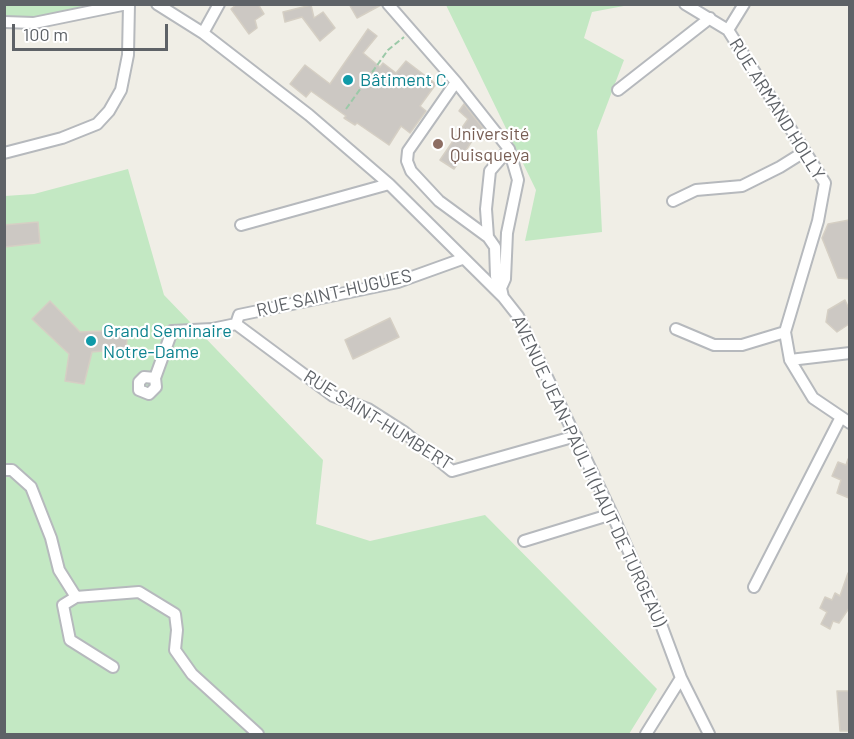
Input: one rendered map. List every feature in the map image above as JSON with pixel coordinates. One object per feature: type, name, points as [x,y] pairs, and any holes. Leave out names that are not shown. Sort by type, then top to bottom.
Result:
[{"type":"street","points":[[4,22],[34,22],[128,4],[128,55],[121,90],[109,111],[97,124],[62,138],[4,153]]},
{"type":"street","name":"AVENUE JEAN-PAUL II (HAUT DE TURGEAU)","points":[[157,4],[203,33],[309,115],[389,184],[462,259],[503,288],[612,513],[659,619],[681,678],[706,729]]},
{"type":"street","points":[[203,33],[219,4]]},
{"type":"street","points":[[388,4],[456,82],[509,149],[518,180],[507,233],[503,288]]},
{"type":"street","name":"RUE ARMAND HOLLY","points":[[685,4],[728,30],[825,183],[819,221],[785,332],[790,360],[813,398],[844,421]]},
{"type":"street","points":[[728,30],[744,4]]},
{"type":"street","points":[[618,90],[710,18]]},
{"type":"street","points":[[456,82],[408,151],[407,161],[411,171],[439,201],[488,237],[495,247],[496,276],[503,288]]},
{"type":"street","points":[[488,237],[486,208],[490,171],[509,149]]},
{"type":"street","points":[[673,201],[696,190],[742,186],[804,152]]},
{"type":"street","points":[[241,225],[389,184]]},
{"type":"street","name":"RUE SAINT-HUGUES","points":[[154,378],[172,331],[212,329],[238,320],[398,282],[462,259]]},
{"type":"street","name":"RUE SAINT-HUMBERT","points":[[238,320],[333,396],[368,409],[404,432],[452,471],[576,436]]},
{"type":"street","points":[[676,328],[714,345],[742,345],[785,332]]},
{"type":"street","points":[[790,360],[849,353]]},
{"type":"street","points":[[754,587],[844,421]]},
{"type":"street","points":[[4,470],[12,470],[31,487],[44,518],[58,570],[76,597]]},
{"type":"street","points":[[524,541],[612,513]]},
{"type":"street","points":[[113,667],[70,640],[63,605],[76,597],[138,592],[175,614],[177,630],[175,650],[192,674],[258,735]]},
{"type":"street","points":[[646,735],[681,678]]},
{"type":"street","points":[[699,735],[706,729]]},
{"type":"path","points":[[346,110],[388,50],[411,31]]},
{"type":"green space","points":[[5,5],[86,5],[51,16],[5,19]]},
{"type":"green space","points":[[446,5],[629,5],[592,12],[584,38],[624,60],[597,131],[602,232],[525,241],[536,190]]},
{"type":"green space","points":[[128,169],[164,295],[323,460],[316,524],[370,541],[485,515],[657,689],[629,734],[5,734],[5,196],[34,194]]},
{"type":"building","points":[[237,4],[258,4],[264,14],[255,20],[257,28],[249,34],[231,9]]},
{"type":"building","points":[[349,4],[381,4],[381,5],[357,18]]},
{"type":"building","points":[[311,5],[314,18],[323,12],[335,28],[320,41],[302,17],[285,22],[283,12]]},
{"type":"building","points":[[368,29],[377,36],[363,53],[380,67],[383,63],[396,73],[406,61],[436,84],[420,106],[426,111],[410,133],[401,126],[389,145],[357,123],[355,125],[344,118],[346,116],[311,91],[306,97],[290,84],[305,65],[330,84]]},
{"type":"building","points":[[464,104],[489,136],[485,140],[477,133],[454,169],[440,160],[468,119],[459,111]]},
{"type":"building","points":[[849,220],[849,279],[838,278],[822,238],[828,224]]},
{"type":"building","points":[[38,222],[40,243],[4,247],[4,225]]},
{"type":"building","points":[[845,300],[849,309],[849,324],[837,332],[826,322],[828,310]]},
{"type":"building","name":"Grand Seminaire Notre-Dame","points":[[50,301],[80,332],[128,330],[126,349],[92,352],[84,384],[65,381],[69,354],[32,319]]},
{"type":"building","points":[[390,318],[399,337],[353,359],[345,340]]},
{"type":"building","points":[[848,459],[849,498],[837,493],[841,480],[832,476],[838,462],[846,465]]},
{"type":"building","points":[[848,573],[849,608],[839,623],[833,621],[830,629],[821,624],[827,612],[820,608],[825,597],[832,600],[835,593],[840,596]]},
{"type":"building","points":[[837,691],[849,691],[849,731],[840,731]]},
{"type":"place","name":"Bâtiment C","points":[[348,80]]},
{"type":"place","name":"Université Quisqueya","points":[[438,144]]},
{"type":"place","name":"Grand Seminaire Notre-Dame","points":[[91,341]]}]
